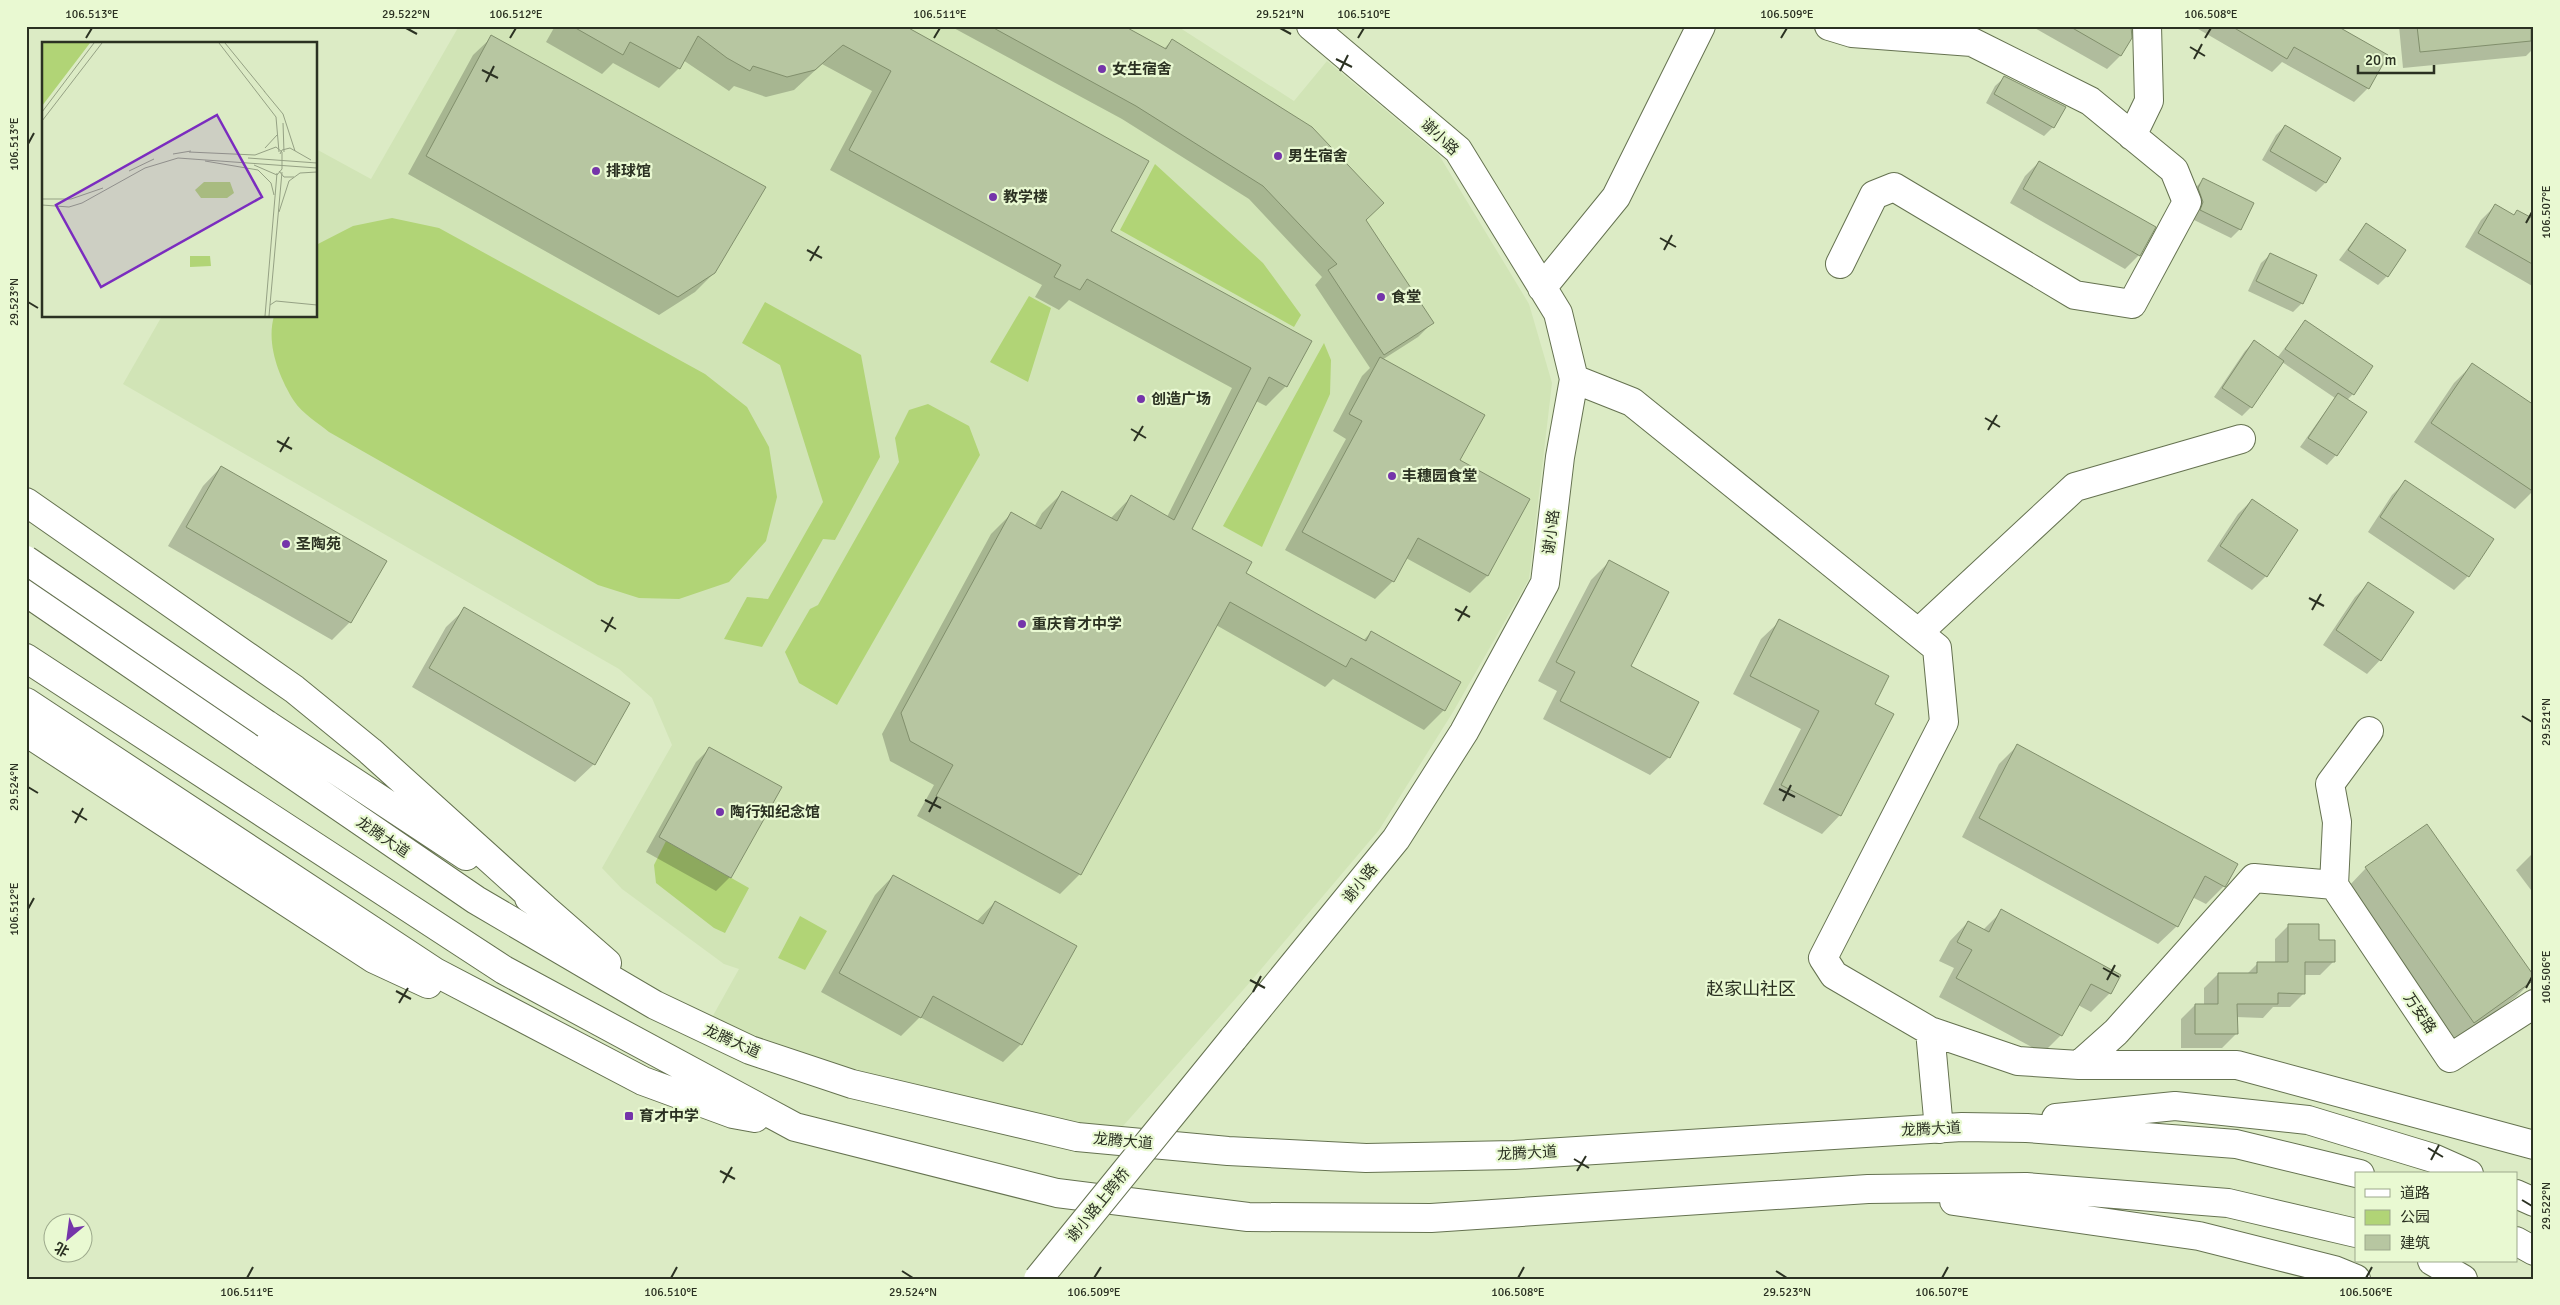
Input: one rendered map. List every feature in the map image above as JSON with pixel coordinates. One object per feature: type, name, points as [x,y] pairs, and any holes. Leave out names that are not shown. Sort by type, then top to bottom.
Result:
[{"type":"main road","name":"谢小路","points":[[1233,1039],[1396,839],[1464,732],[1545,583],[1560,457],[1574,379],[1558,313],[1458,150],[1310,26]]},
{"type":"main road","points":[[1542,288],[1616,197],[1701,26]]},
{"type":"main road","points":[[1829,26],[1852,33],[1898,31],[1972,42],[2090,101],[2174,170],[2186,202],[2132,304],[2075,295],[1894,187],[1874,195],[1840,264]]},
{"type":"main road","points":[[2132,136],[2149,101],[2147,26]]},
{"type":"main road","points":[[1574,379],[1632,402],[1937,648],[1944,722],[1823,958],[1834,975],[1930,1031],[2018,1061],[2079,1065],[2237,1065],[2534,1145]]},
{"type":"main road","points":[[1919,632],[2075,487],[2242,439]]},
{"type":"main road","points":[[26,502],[294,689],[370,752],[655,1005]]},
{"type":"main road","points":[[26,560],[266,724],[544,908]]},
{"type":"main road","name":"龙腾大道","points":[[26,592],[476,900],[655,1005],[750,1050],[852,1084],[1077,1137],[1228,1151],[1366,1158],[1514,1155],[1950,1128],[2027,1128],[2236,1144],[2355,1173]]},
{"type":"main road","points":[[26,658],[504,970],[795,1127]]},
{"type":"main road","points":[[26,702],[435,972],[642,1081],[733,1114],[795,1127],[1057,1193],[1248,1217],[1431,1218],[1868,1189],[2026,1187],[2228,1203],[2355,1233]]},
{"type":"main road","points":[[2079,1065],[2116,1032],[2254,878],[2334,885],[2337,822],[2330,784],[2368,731]]},
{"type":"main road","points":[[26,732],[374,959],[468,1002],[581,1049]]},
{"type":"main road","name":"万安路","points":[[2334,885],[2450,1058],[2534,1004]]},
{"type":"main road","points":[[504,970],[581,1049]]},
{"type":"main road","points":[[1930,1031],[1950,1128],[2176,1106],[2308,1120],[2433,1158],[2465,1172]]},
{"type":"main road","name":"谢小路上跨桥","points":[[1038,1279],[1233,1039]]},
{"type":"main road","points":[[1868,1189],[2199,1236],[2334,1270],[2356,1279]]},
{"type":"main road","points":[[2518,1195],[2534,1202]]},
{"type":"main road","points":[[2518,1242],[2534,1251]]},
{"type":"main road","points":[[2434,1262],[2463,1279]]},
{"type":"shaded area","name":"重庆育才中学","points":[[459,26],[1177,26],[1294,101],[1327,61],[1439,155],[1529,304],[1552,383],[1529,579],[1453,712],[1379,830],[1251,981],[1116,1134],[821,1062],[710,1021],[739,969],[724,964],[622,889],[602,868],[672,745],[652,698],[619,669],[123,384],[161,318],[318,318],[318,150],[371,179]]},
{"type":"green space","points":[[1155,164],[1263,263],[1301,315],[1294,327],[1120,230]]},
{"type":"green space","points":[[392,218],[439,228],[705,374],[747,407],[769,447],[777,497],[766,541],[729,582],[679,599],[639,598],[598,585],[329,432],[297,405],[283,382],[275,360],[272,327],[274,318],[318,318],[318,244],[353,226]]},
{"type":"green space","points":[[1029,296],[1051,308],[1028,382],[990,362]]},
{"type":"green space","points":[[765,302],[861,355],[880,457],[835,540],[823,539],[762,647],[724,639],[747,597],[768,599],[823,502],[780,365],[742,343]]},
{"type":"green space","points":[[1324,343],[1331,360],[1330,394],[1262,547],[1223,526]]},
{"type":"green space","points":[[928,404],[969,426],[980,455],[837,705],[799,683],[785,652],[810,609],[818,605],[899,462],[895,438],[909,410]]},
{"type":"green space","points":[[666,841],[749,888],[725,933],[714,928],[656,883],[654,865]]},
{"type":"green space","points":[[800,916],[827,931],[805,970],[778,958]]},
{"type":"building","points":[[572,26],[905,26],[1149,161],[1111,231],[1312,341],[1287,387],[1269,377],[1192,529],[1252,562],[1246,573],[1314,612],[1366,641],[1371,631],[1461,682],[1445,711],[1351,658],[1346,667],[1230,602],[1081,875],[936,796],[953,765],[910,741],[901,713],[1011,512],[1041,529],[1062,491],[1117,521],[1131,495],[1174,520],[1251,368],[1087,279],[1080,290],[1054,277],[1061,265],[849,150],[891,71],[843,45],[815,70],[787,77],[753,66],[750,71],[727,58],[698,36],[680,69],[630,42],[623,55]]},
{"type":"building","points":[[990,26],[1124,26],[1166,49],[1172,39],[1312,127],[1384,203],[1366,220],[1434,323],[1384,355],[1328,270],[1337,264],[1263,186],[1136,106]]},
{"type":"building","points":[[2069,26],[2131,26],[2132,38],[2121,56]]},
{"type":"building","points":[[2231,26],[2337,26],[2388,55],[2369,89],[2294,47],[2287,59]]},
{"type":"building","points":[[2417,26],[2531,26],[2531,41],[2420,52]]},
{"type":"building","name":"排球馆","points":[[491,35],[766,187],[715,273],[678,297],[426,156]]},
{"type":"building","points":[[2004,76],[2066,107],[2054,128],[1994,94]]},
{"type":"building","points":[[2285,125],[2341,158],[2326,183],[2270,151]]},
{"type":"building","points":[[2039,161],[2156,227],[2140,256],[2023,189]]},
{"type":"building","points":[[2203,178],[2254,203],[2241,230],[2200,210],[2203,202],[2198,188]]},
{"type":"building","points":[[2495,204],[2514,215],[2517,210],[2534,219],[2534,265],[2478,233]]},
{"type":"building","points":[[2366,223],[2406,250],[2388,277],[2348,250]]},
{"type":"building","points":[[2270,253],[2317,275],[2303,304],[2256,281]]},
{"type":"building","points":[[2305,320],[2373,366],[2354,395],[2285,349]]},
{"type":"building","points":[[2254,340],[2284,361],[2252,408],[2222,388]]},
{"type":"building","name":"丰穗园食堂","points":[[1380,357],[1485,415],[1460,460],[1530,499],[1488,576],[1418,538],[1394,582],[1302,532],[1362,421],[1349,414]]},
{"type":"building","points":[[2472,363],[2534,405],[2534,492],[2431,423]]},
{"type":"building","points":[[2338,393],[2367,412],[2337,456],[2308,438]]},
{"type":"building","name":"圣陶苑","points":[[221,466],[387,561],[351,623],[186,527]]},
{"type":"building","points":[[2405,480],[2494,539],[2469,577],[2380,517]]},
{"type":"building","points":[[2252,499],[2298,530],[2267,577],[2220,546]]},
{"type":"building","points":[[1609,560],[1669,592],[1631,666],[1699,702],[1670,758],[1560,701],[1575,672],[1556,662]]},
{"type":"building","points":[[2368,582],[2414,612],[2381,661],[2336,630]]},
{"type":"building","points":[[464,607],[630,703],[595,765],[429,668]]},
{"type":"building","points":[[1779,619],[1889,676],[1875,704],[1894,714],[1841,816],[1781,785],[1819,711],[1750,676]]},
{"type":"building","points":[[2017,744],[2238,864],[2225,887],[2205,876],[2178,927],[1979,818]]},
{"type":"building","name":"陶行知纪念馆","points":[[709,747],[782,787],[731,878],[659,837]]},
{"type":"building","points":[[2427,824],[2534,976],[2534,980],[2474,1023],[2365,867]]},
{"type":"building","points":[[893,875],[983,924],[995,901],[1077,946],[1022,1045],[933,996],[921,1018],[839,973]]},
{"type":"building","points":[[2001,909],[2121,975],[2111,994],[2091,984],[2062,1036],[1956,978],[1972,950],[1957,942],[1968,921],[1989,932]]},
{"type":"building","points":[[2288,924],[2319,924],[2319,940],[2335,940],[2335,962],[2305,962],[2305,994],[2278,993],[2278,1004],[2237,1004],[2238,1034],[2195,1034],[2195,1004],[2218,1004],[2218,973],[2257,973],[2257,962],[2288,962]]},
{"type":"place","name":"女生宿舍","points":[[1102,69]]},
{"type":"place","name":"男生宿舍","points":[[1278,156]]},
{"type":"place","name":"排球馆","points":[[596,171]]},
{"type":"place","name":"教学楼","points":[[993,197]]},
{"type":"place","name":"食堂","points":[[1381,297]]},
{"type":"place","name":"创造广场","points":[[1141,399]]},
{"type":"place","name":"丰穗园食堂","points":[[1392,476]]},
{"type":"place","name":"圣陶苑","points":[[286,544]]},
{"type":"place","name":"重庆育才中学","points":[[1022,624]]},
{"type":"place","name":"陶行知纪念馆","points":[[720,812]]},
{"type":"place","name":"育才中学","points":[[629,1116]]},
{"type":"district","name":"赵家山社区","points":[[1751,989]]}]
